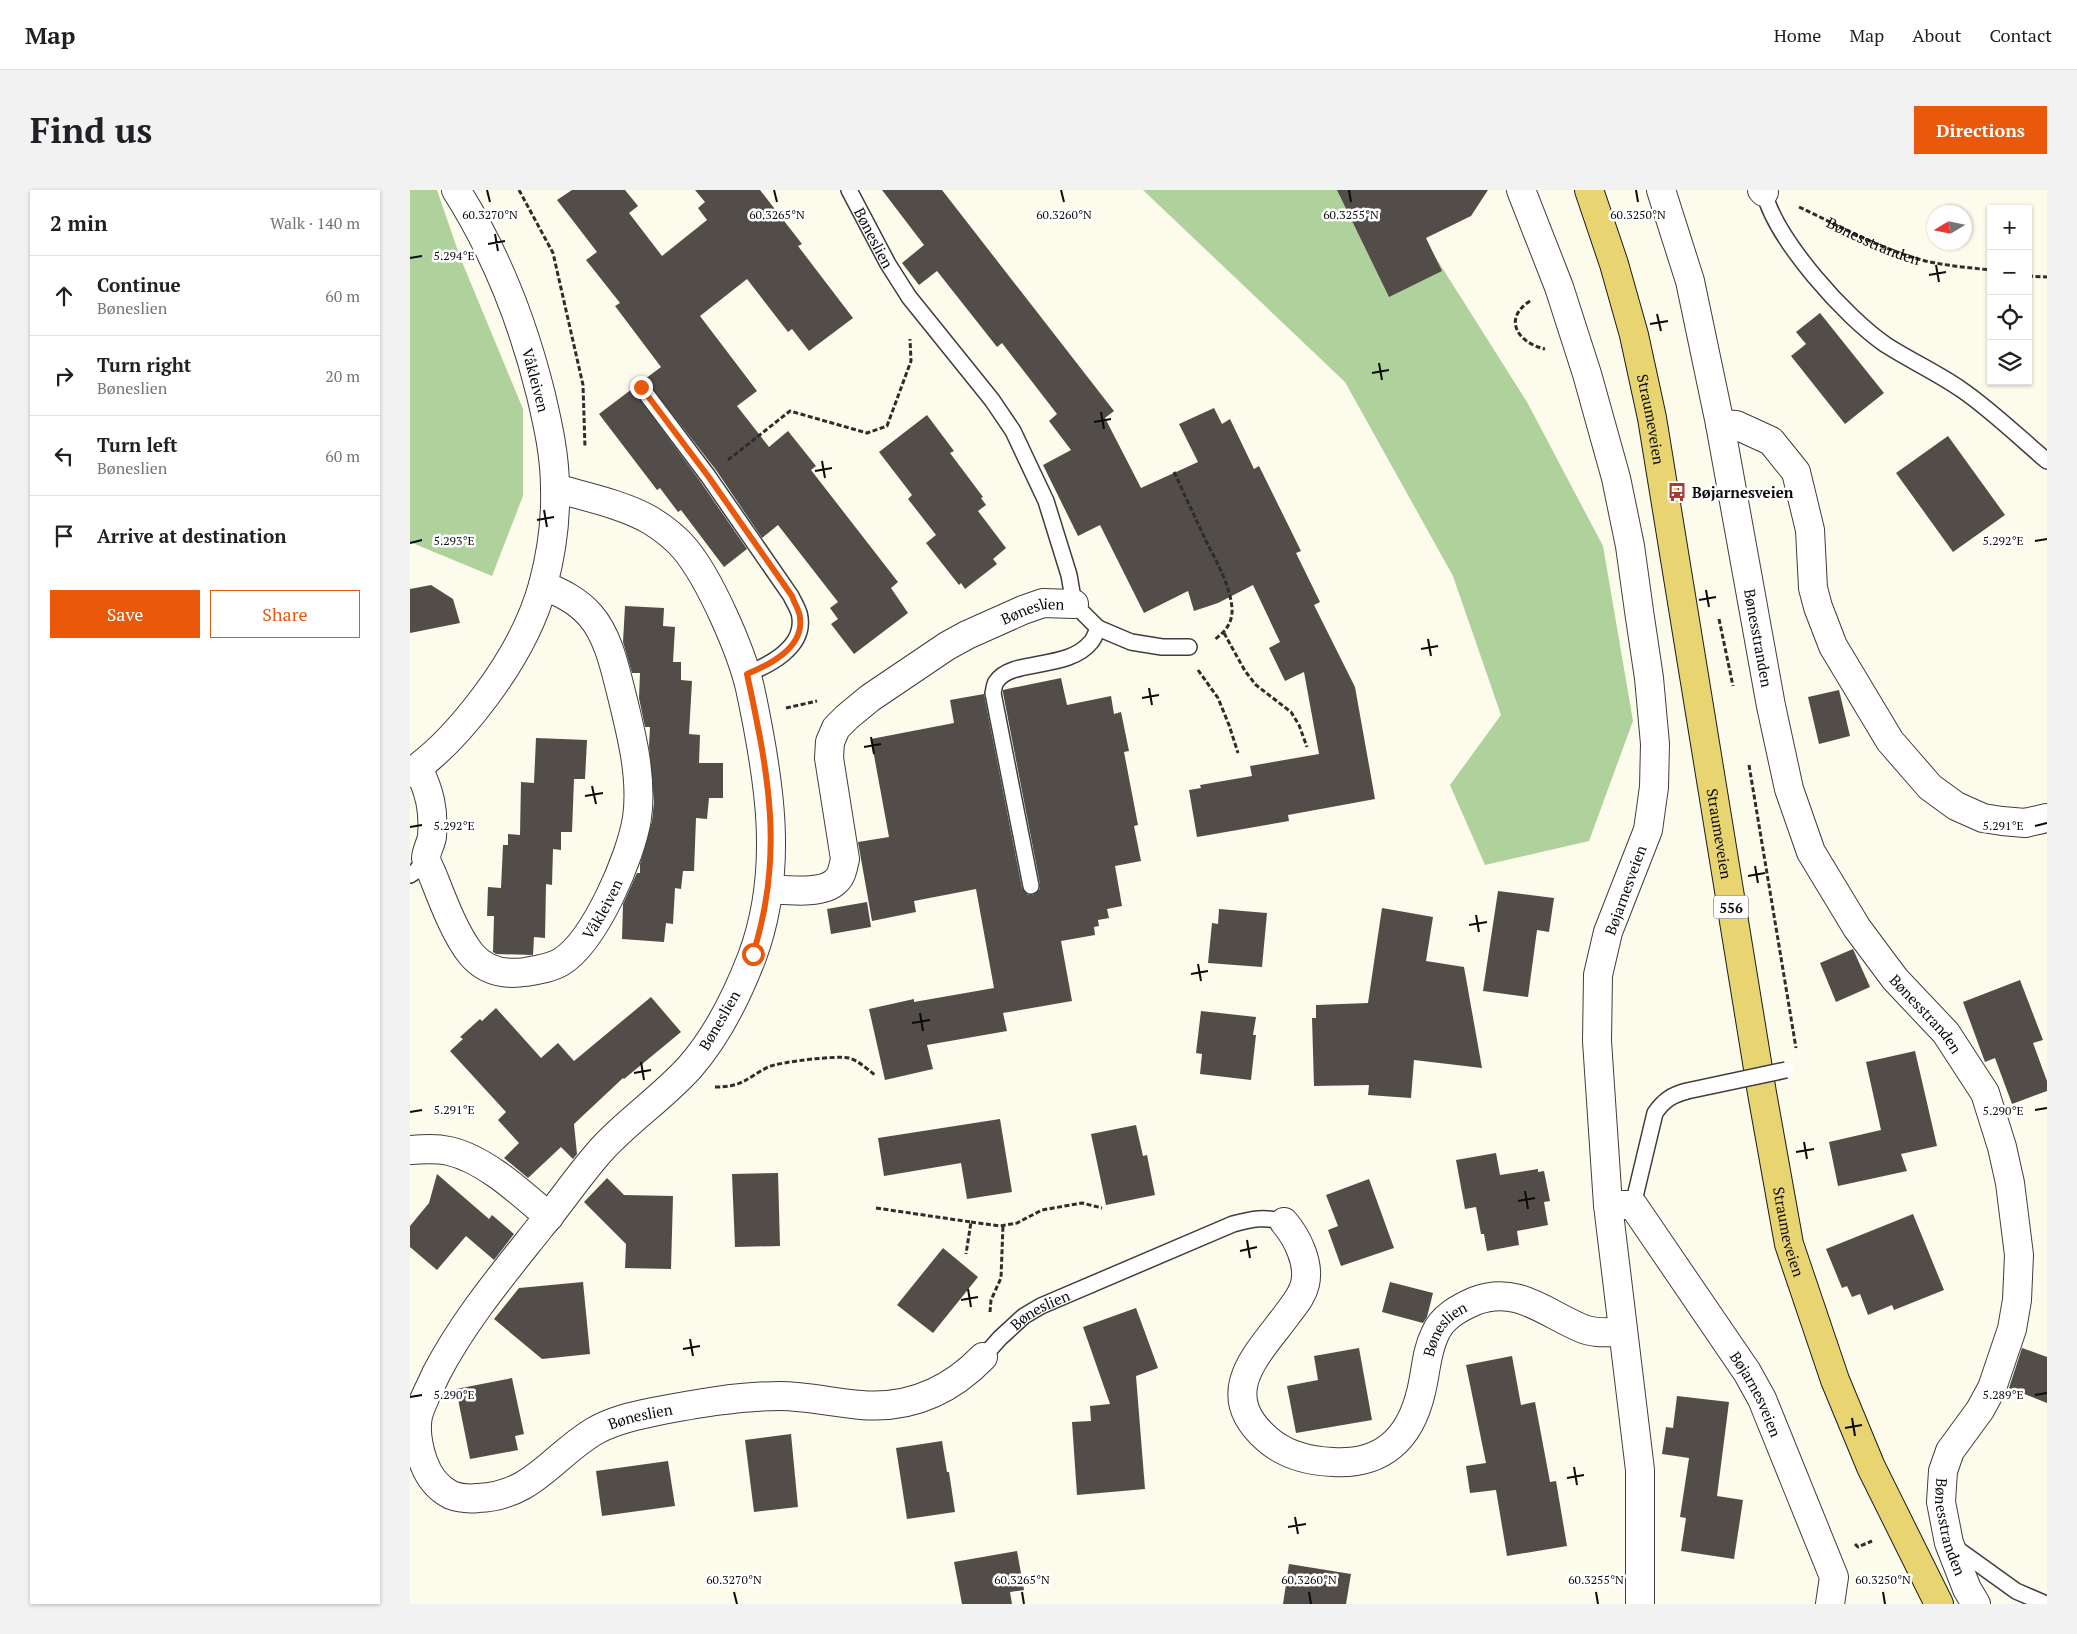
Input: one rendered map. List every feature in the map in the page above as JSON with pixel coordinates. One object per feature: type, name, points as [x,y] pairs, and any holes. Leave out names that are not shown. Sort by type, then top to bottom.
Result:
[{"type":"main road","name":"Straumeveien","points":[[1588,190],[1617,273],[1634,335],[1652,418],[1762,1093],[1789,1244],[1835,1380],[1871,1467],[1939,1604]]},
{"type":"street","name":"Våkleiven","points":[[456,190],[486,242],[511,296],[532,360],[549,431],[555,488],[553,530],[543,585],[525,630],[500,677],[466,722],[414,771],[429,789],[433,822],[431,840],[418,867],[446,910],[471,954],[488,968],[500,973],[514,974],[540,970],[560,963],[574,951],[593,926],[614,888],[629,851],[637,817],[637,779],[632,734],[614,667],[603,636],[591,616],[574,600],[543,585]]},
{"type":"street","name":"Bøjarnesveien","points":[[1521,190],[1558,287],[1587,374],[1616,478],[1630,546],[1649,678],[1655,744],[1654,787],[1648,830],[1608,932],[1598,975],[1597,1041],[1620,1205],[1622,1332],[1640,1470],[1640,1604]]},
{"type":"street","name":"Bønesstranden","points":[[1661,190],[1690,281],[1720,424],[1771,706],[1790,789],[1811,852],[1856,928],[1895,979],[1946,1033],[1985,1093],[2002,1147],[2010,1183],[2019,1255],[2017,1300],[2012,1329],[1992,1388],[1980,1410],[1950,1451],[1943,1471],[1941,1502],[1949,1542],[1967,1589],[1976,1604]]},
{"type":"street","points":[[1720,424],[1736,425],[1771,441],[1796,472],[1810,530],[1813,588],[1821,615],[1833,646],[1890,742],[1930,787],[1956,806],[1983,818],[2002,821],[2025,823],[2047,818]]},
{"type":"street","name":"Bøneslien","points":[[555,488],[615,505],[645,517],[682,545],[696,564],[723,616],[747,674],[765,764],[771,807],[772,851],[769,889],[753,954],[726,1014],[711,1040],[689,1068],[658,1100],[601,1149],[473,1312],[444,1359],[425,1397],[418,1417],[416,1436],[426,1468],[436,1484],[450,1494],[465,1498],[496,1497],[514,1491],[534,1480],[583,1438],[599,1428],[618,1420],[650,1412],[750,1397],[782,1396],[862,1405],[911,1402],[934,1394],[954,1384],[983,1357]]},
{"type":"street","name":"Bøneslien","points":[[769,889],[805,890],[823,888],[836,882],[842,872],[845,859],[828,758],[830,742],[836,728],[847,717],[870,698],[967,635],[1043,603],[1074,604]]},
{"type":"street","points":[[410,1150],[431,1149],[450,1151],[471,1159],[512,1186],[549,1217]]},
{"type":"street","name":"Bøjarnesveien","points":[[1620,1205],[1735,1353],[1762,1399],[1834,1577],[1830,1604]]},
{"type":"street","name":"Bøneslien","points":[[1284,1222],[1292,1232],[1300,1248],[1306,1268],[1305,1283],[1299,1298],[1250,1363],[1244,1379],[1242,1395],[1246,1411],[1255,1428],[1270,1442],[1294,1456],[1322,1462],[1348,1463],[1370,1459],[1385,1452],[1400,1438],[1413,1420],[1421,1393],[1429,1349],[1435,1332],[1446,1318],[1476,1301],[1495,1296],[1512,1298],[1533,1303],[1582,1329],[1598,1332],[1622,1332]]},
{"type":"lane","name":"Bøneslien","points":[[849,190],[888,264],[909,297],[992,400],[1013,431],[1046,501],[1061,543],[1074,604]]},
{"type":"lane","points":[[1763,191],[1783,234],[1844,310],[1885,344],[1963,390],[2047,461]]},
{"type":"lane","points":[[641,387],[708,476],[792,596],[800,618],[799,632],[792,646],[782,656],[747,674]]},
{"type":"lane","points":[[1074,604],[1098,628],[1131,642],[1162,647],[1188,647]]},
{"type":"lane","points":[[1032,886],[993,693],[995,683],[1003,675],[1015,670],[1073,656],[1092,642],[1098,628]]},
{"type":"lane","name":"Bøjarnesveien","points":[[1620,1205],[1655,1113],[1663,1102],[1671,1096],[1687,1091],[1786,1070]]},
{"type":"lane","name":"Bøneslien","points":[[983,1357],[1024,1316],[1056,1299],[1234,1224],[1255,1218],[1270,1218],[1284,1222]]},
{"type":"lane","points":[[1949,1542],[2016,1591],[2046,1604]]},
{"type":"path","points":[[520,190],[553,253],[582,385],[586,430],[585,452],[555,488]]},
{"type":"path","name":"Bønesstranden","points":[[1763,191],[1862,238],[1914,257],[1931,262],[1987,269]]},
{"type":"path","points":[[2032,276],[2047,277]]},
{"type":"path","points":[[1554,351],[1538,347],[1523,338],[1515,328],[1515,318],[1528,302],[1558,287]]},
{"type":"path","points":[[708,476],[790,411],[866,432],[887,426],[911,361],[910,339],[932,325]]},
{"type":"path","points":[[1174,472],[1229,594],[1232,608],[1230,622],[1224,633],[1212,641],[1188,647],[1196,667],[1218,698],[1238,753]]},
{"type":"path","points":[[1718,613],[1733,688]]},
{"type":"path","points":[[1224,633],[1245,671],[1256,685],[1291,712],[1300,726],[1307,747]]},
{"type":"path","points":[[755,714],[822,700]]},
{"type":"path","points":[[1749,763],[1798,1058],[1786,1070]]},
{"type":"path","points":[[712,1087],[727,1087],[741,1084],[775,1065],[835,1057],[846,1057],[855,1060],[875,1075]]},
{"type":"path","points":[[876,1208],[988,1225],[1003,1225],[1017,1223],[1042,1210],[1058,1206],[1082,1203],[1102,1208]]},
{"type":"path","points":[[966,1254],[971,1222]]},
{"type":"path","points":[[998,1310],[990,1313],[991,1300],[1001,1278],[1003,1225]]},
{"type":"green space","points":[[410,190],[437,190],[460,257],[523,409],[523,496],[492,576],[410,542]]},
{"type":"green space","points":[[1143,190],[1393,190],[1527,402],[1603,546],[1633,721],[1589,841],[1485,865],[1450,785],[1501,715],[1453,576],[1345,382]]},
{"type":"building","points":[[572,190],[625,190],[638,206],[629,213],[662,256],[707,220],[698,208],[705,202],[695,190],[760,190],[802,244],[798,246],[853,318],[809,351],[792,329],[788,332],[747,279],[700,316],[757,391],[737,406],[769,447],[788,431],[816,466],[811,470],[898,582],[891,588],[908,613],[854,654],[831,624],[838,619],[830,608],[838,602],[778,525],[762,538],[716,470],[645,379],[661,367],[615,306],[620,303],[586,260],[597,252],[557,200]]},
{"type":"building","points":[[882,190],[942,190],[1114,411],[1105,418],[1141,488],[1198,462],[1179,424],[1214,408],[1222,424],[1230,419],[1254,469],[1259,466],[1301,551],[1296,553],[1320,602],[1314,605],[1355,687],[1375,799],[1288,815],[1289,821],[1197,837],[1189,790],[1201,788],[1200,785],[1252,776],[1250,766],[1319,754],[1304,672],[1285,681],[1269,648],[1280,642],[1253,585],[1218,603],[1194,611],[1188,591],[1144,613],[1100,525],[1078,536],[1043,465],[1071,450],[1049,421],[1057,414],[1002,343],[997,347],[937,271],[919,285],[902,263],[924,245]]},
{"type":"building","points":[[1337,190],[1488,190],[1471,216],[1426,238],[1442,271],[1389,297]]},
{"type":"building","points":[[1820,313],[1884,393],[1845,424],[1791,356],[1806,344],[1796,332]]},
{"type":"building","points":[[632,389],[700,481],[747,549],[724,567],[681,510],[678,512],[660,488],[657,490],[599,414]]},
{"type":"building","points":[[927,415],[954,451],[950,453],[983,497],[981,498],[986,505],[978,511],[1006,548],[993,559],[997,564],[965,589],[961,583],[959,585],[926,543],[936,535],[908,499],[912,495],[879,452]]},
{"type":"building","points":[[1948,436],[2005,515],[1953,552],[1896,473]]},
{"type":"building","points":[[431,585],[453,599],[460,623],[410,633],[410,589]]},
{"type":"building","points":[[625,606],[664,608],[663,626],[675,627],[673,662],[681,662],[681,680],[692,681],[689,734],[700,735],[699,763],[723,763],[723,798],[709,798],[707,819],[696,818],[694,871],[683,871],[681,889],[675,888],[673,924],[666,923],[664,942],[622,939],[623,904],[637,873],[640,873],[640,864],[652,821],[654,802],[649,746],[650,727],[645,727],[639,698],[640,673],[632,673],[623,642]]},
{"type":"building","points":[[1061,678],[1067,705],[1111,696],[1114,714],[1121,712],[1129,751],[1124,752],[1138,825],[1134,826],[1141,861],[1115,866],[1122,906],[1107,909],[1109,918],[1098,920],[1099,926],[1094,927],[1095,935],[1061,941],[1072,1001],[1003,1013],[1007,1031],[927,1045],[933,1069],[885,1080],[869,1009],[914,999],[914,1002],[994,988],[976,889],[914,901],[916,912],[872,921],[858,842],[889,837],[871,739],[954,723],[950,700],[984,694],[1022,888],[1028,895],[1033,895],[1040,889],[1040,884],[1003,690]]},
{"type":"building","points":[[1839,690],[1850,736],[1819,744],[1808,697]]},
{"type":"building","points":[[536,738],[587,740],[585,779],[574,779],[572,832],[561,832],[561,850],[553,849],[552,885],[546,884],[545,938],[534,937],[533,955],[496,954],[493,952],[494,916],[487,916],[488,887],[501,888],[503,845],[508,845],[508,834],[520,835],[521,782],[534,783]]},
{"type":"building","points":[[1498,891],[1554,898],[1549,932],[1537,930],[1528,997],[1483,991]]},
{"type":"building","points":[[867,902],[871,927],[831,934],[827,909]]},
{"type":"building","points":[[1382,908],[1433,917],[1426,961],[1464,967],[1482,1068],[1414,1060],[1411,1098],[1368,1095],[1369,1085],[1314,1086],[1312,1018],[1316,1018],[1316,1005],[1368,1003]]},
{"type":"building","points":[[1219,909],[1267,913],[1262,967],[1208,963],[1212,923],[1218,924]]},
{"type":"building","points":[[1853,949],[1870,987],[1836,1002],[1820,963]]},
{"type":"building","points":[[2020,980],[2043,1040],[2033,1043],[2047,1081],[2047,1091],[2012,1104],[1995,1058],[1985,1062],[1963,1002]]},
{"type":"building","points":[[651,997],[681,1032],[623,1078],[574,1124],[577,1154],[573,1159],[561,1147],[528,1178],[504,1158],[519,1143],[498,1120],[506,1112],[450,1051],[463,1039],[460,1037],[496,1008],[541,1058],[558,1043],[574,1061]]},
{"type":"building","points":[[1201,1011],[1256,1017],[1253,1035],[1256,1035],[1251,1080],[1200,1074],[1202,1054],[1196,1053]]},
{"type":"building","points":[[1915,1051],[1937,1146],[1901,1154],[1907,1171],[1838,1186],[1829,1142],[1881,1130],[1866,1062]]},
{"type":"building","points":[[1000,1119],[1012,1192],[967,1199],[961,1163],[884,1176],[878,1138]]},
{"type":"building","points":[[1136,1125],[1143,1156],[1147,1155],[1155,1195],[1106,1205],[1091,1134]]},
{"type":"building","points":[[1496,1153],[1500,1175],[1538,1169],[1538,1172],[1544,1171],[1550,1201],[1544,1202],[1548,1225],[1517,1231],[1519,1245],[1487,1251],[1484,1234],[1481,1234],[1476,1207],[1465,1209],[1456,1160]]},
{"type":"building","points":[[778,1173],[780,1246],[735,1247],[732,1174]]},
{"type":"building","points":[[437,1174],[489,1219],[492,1215],[514,1234],[494,1260],[466,1236],[437,1270],[410,1247],[410,1226],[429,1203]]},
{"type":"building","points":[[607,1178],[624,1195],[673,1196],[671,1269],[625,1268],[626,1244],[584,1202]]},
{"type":"building","points":[[1369,1179],[1394,1248],[1341,1266],[1328,1230],[1338,1226],[1326,1195]]},
{"type":"building","points":[[1913,1214],[1944,1290],[1894,1310],[1892,1305],[1868,1315],[1860,1294],[1852,1297],[1847,1286],[1842,1288],[1826,1249]]},
{"type":"building","points":[[943,1248],[978,1277],[933,1333],[897,1305]]},
{"type":"building","points":[[583,1282],[590,1354],[542,1359],[494,1319],[519,1288]]},
{"type":"building","points":[[1390,1282],[1433,1293],[1427,1317],[1423,1323],[1382,1312]]},
{"type":"building","points":[[1136,1308],[1158,1368],[1136,1376],[1145,1489],[1077,1495],[1072,1422],[1091,1421],[1090,1406],[1110,1404],[1083,1327]]},
{"type":"building","points":[[1359,1348],[1372,1420],[1296,1433],[1287,1386],[1318,1380],[1314,1356]]},
{"type":"building","points":[[2022,1348],[2047,1357],[2047,1403],[2009,1388]]},
{"type":"building","points":[[1512,1356],[1521,1405],[1535,1402],[1550,1482],[1556,1481],[1567,1546],[1507,1556],[1496,1490],[1470,1493],[1466,1466],[1486,1463],[1466,1365]]},
{"type":"building","points":[[512,1378],[524,1434],[515,1436],[518,1450],[470,1459],[456,1389]]},
{"type":"building","points":[[1677,1396],[1729,1402],[1717,1496],[1743,1500],[1734,1559],[1681,1551],[1686,1518],[1680,1517],[1689,1458],[1662,1454],[1666,1427],[1673,1428]]},
{"type":"building","points":[[791,1434],[798,1507],[754,1512],[745,1440]]},
{"type":"building","points":[[942,1441],[955,1512],[907,1519],[896,1448]]},
{"type":"building","points":[[668,1461],[675,1506],[602,1516],[596,1471]]},
{"type":"building","points":[[1017,1551],[1024,1590],[1010,1592],[1012,1604],[962,1604],[954,1562]]},
{"type":"building","points":[[1289,1564],[1351,1574],[1346,1604],[1283,1604]]},
{"type":"place","name":"Bøjarnesveien","points":[[1677,492]]},
{"type":"route","points":[[641,387],[708,476],[792,596],[800,618],[799,632],[792,646],[782,656],[747,674],[765,764],[771,807],[772,851],[769,889],[753,954]]}]
